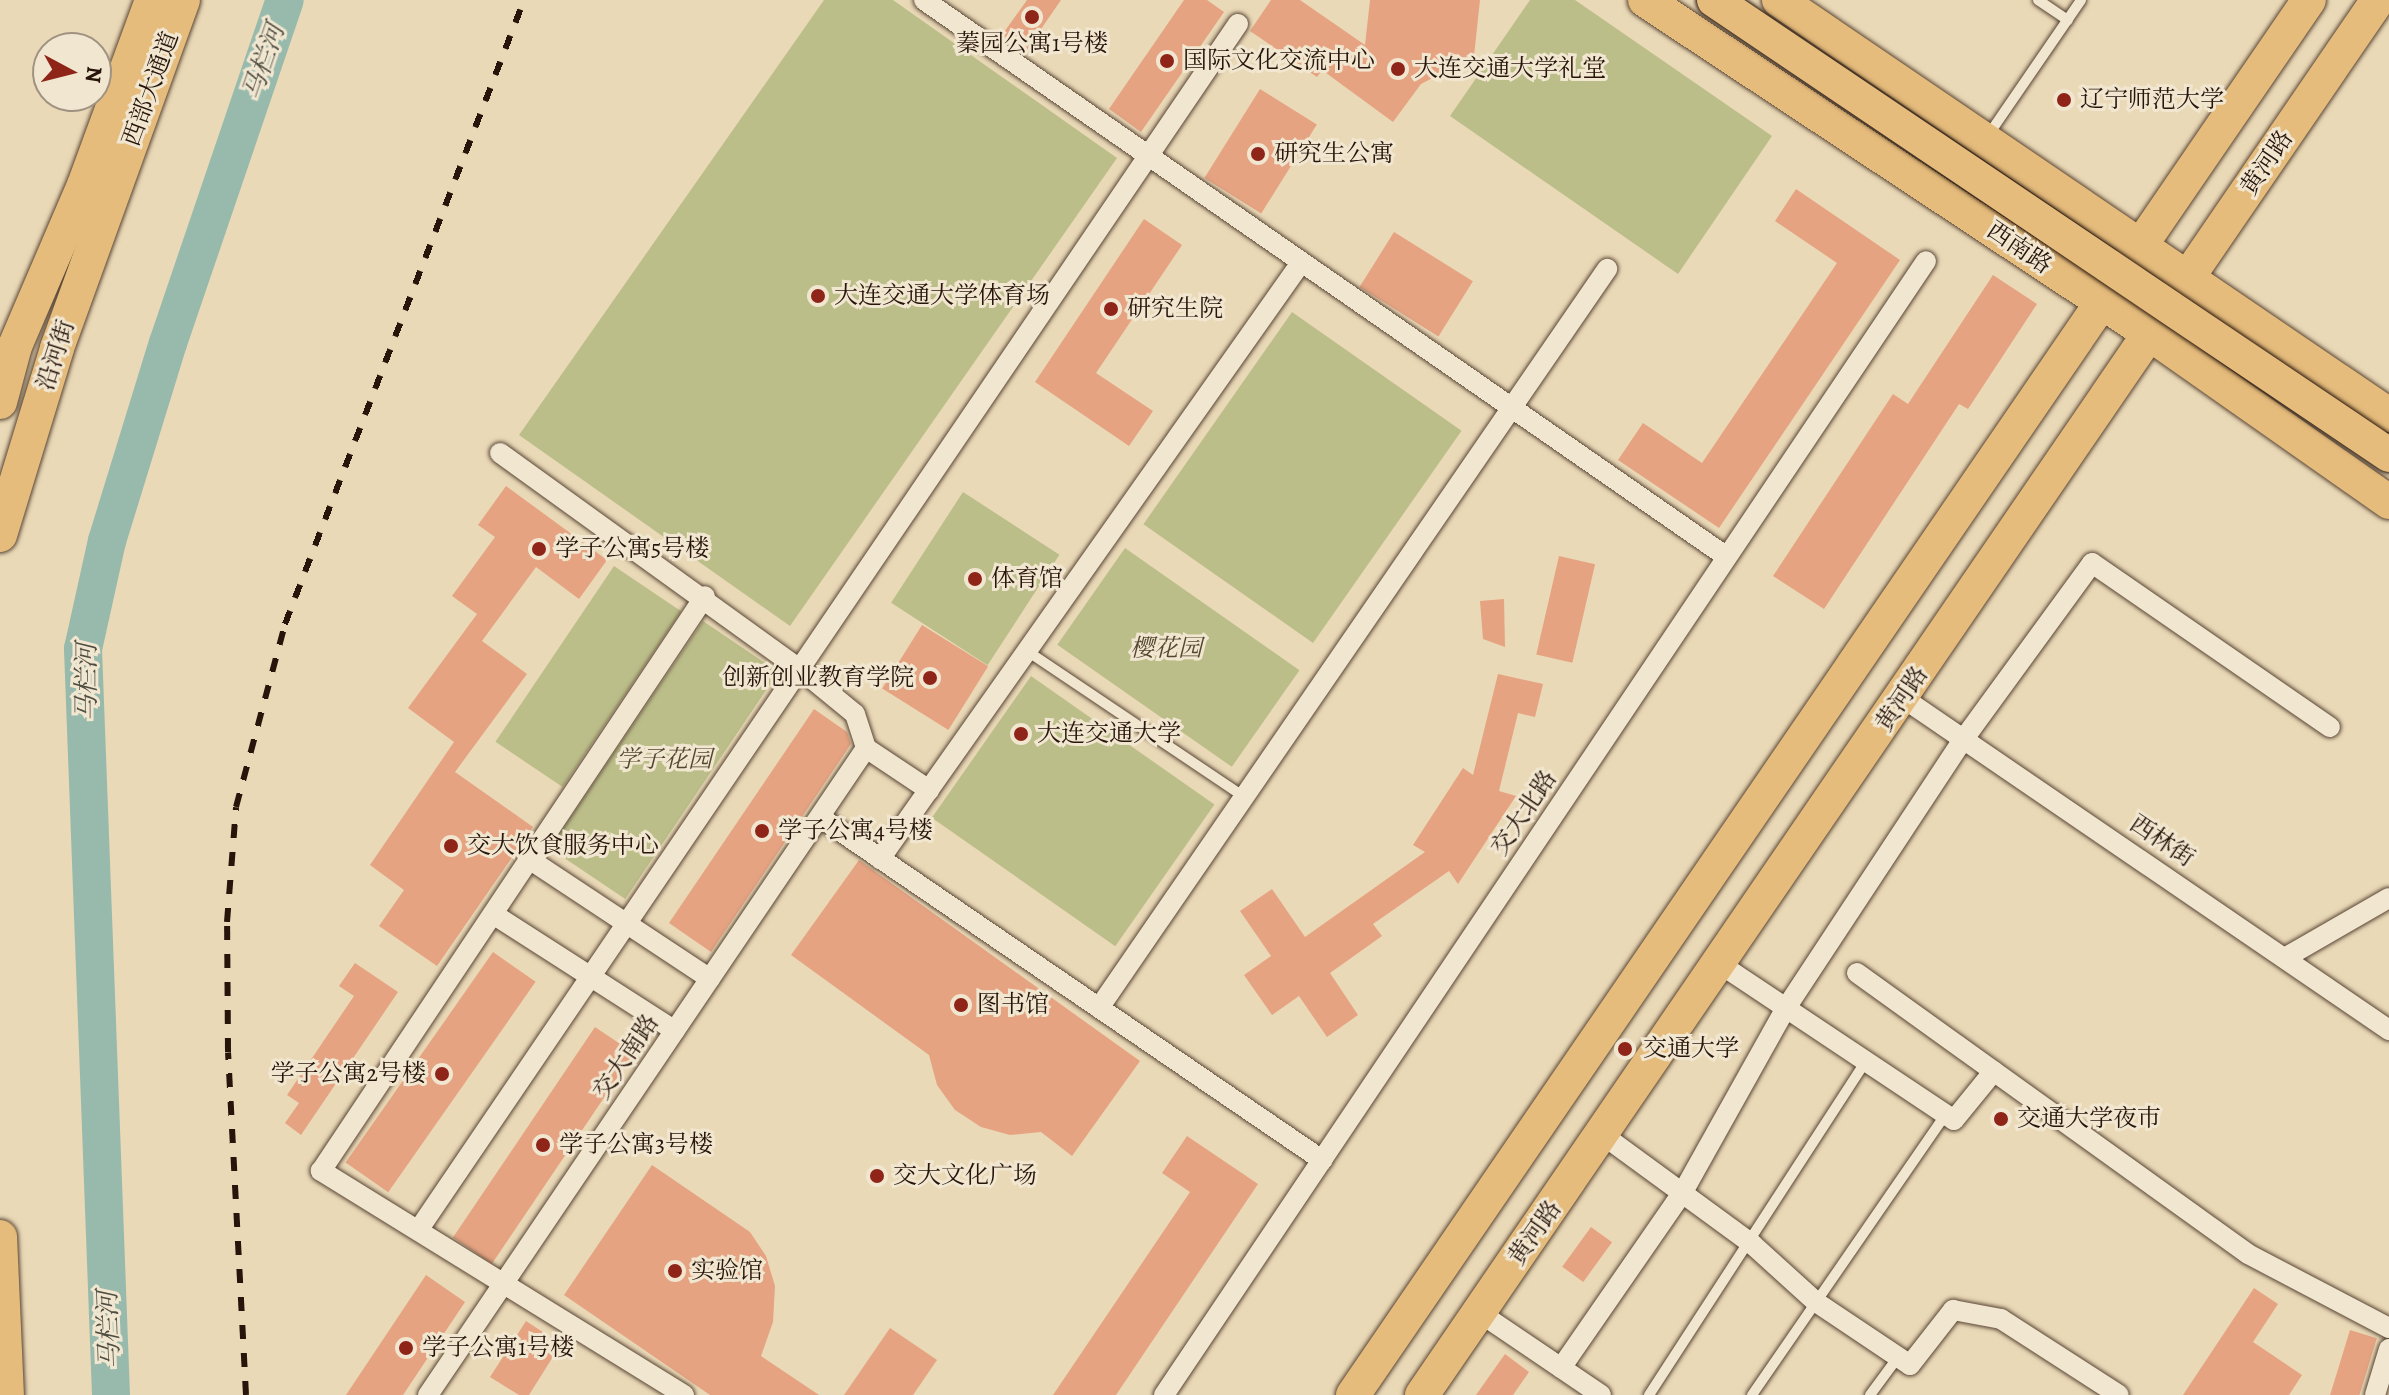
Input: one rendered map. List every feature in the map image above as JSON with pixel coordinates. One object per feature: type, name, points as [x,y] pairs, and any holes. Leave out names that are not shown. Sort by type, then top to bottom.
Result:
[{"type":"main road","name":"西部大通道","points":[[84,185],[150,0]]},
{"type":"main road","name":"西部大通道","points":[[120,177],[163,54],[186,0]]},
{"type":"main road","name":"西南路","points":[[1645,0],[2150,334],[2389,502]]},
{"type":"main road","name":"西南路","points":[[1714,0],[2389,455]]},
{"type":"main road","points":[[1779,0],[2138,249],[2188,279],[2389,415]]},
{"type":"main road","points":[[1353,1395],[2309,0]]},
{"type":"main road","name":"黄河路","points":[[1422,1395],[1903,698],[2378,0]]},
{"type":"main road","name":"沿河街","points":[[0,535],[57,348],[120,177]]},
{"type":"main road","name":"沿河街","points":[[0,402],[8,344],[84,185]]},
{"type":"main road","points":[[0,1237],[7,1395]]},
{"type":"street","points":[[924,0],[1147,159],[1727,557]]},
{"type":"street","points":[[419,1229],[1238,24]]},
{"type":"street","name":"交大北路","points":[[1164,1395],[1926,261]]},
{"type":"street","points":[[880,859],[1300,264]]},
{"type":"street","points":[[1099,1008],[1607,269]]},
{"type":"street","points":[[500,453],[705,596],[800,669],[855,714],[866,748],[929,790]]},
{"type":"street","points":[[1561,1368],[1683,1192],[1786,1008],[1963,740],[2092,563],[2330,727]]},
{"type":"street","points":[[684,1395],[504,1280],[321,1171],[705,596]]},
{"type":"street","name":"西林街","points":[[1903,698],[2288,956],[2389,1030]]},
{"type":"street","name":"交大南路","points":[[428,1395],[866,748]]},
{"type":"street","points":[[821,818],[1322,1160]]},
{"type":"street","points":[[529,859],[710,979]]},
{"type":"street","points":[[2288,956],[2389,898]]},
{"type":"street","points":[[493,914],[675,1031]]},
{"type":"street","points":[[1720,964],[1954,1120],[1994,1071]]},
{"type":"street","points":[[1857,973],[2248,1254],[2389,1328]]},
{"type":"street","points":[[1603,1135],[1752,1244],[1816,1302],[1910,1365],[1953,1310],[2001,1319],[2119,1395]]},
{"type":"street","points":[[1480,1313],[1601,1395]]},
{"type":"street","points":[[2375,1395],[2389,1349]]},
{"type":"lane","points":[[2038,0],[2068,20]]},
{"type":"lane","points":[[1985,141],[2081,0]]},
{"type":"lane","points":[[1027,651],[1244,797]]},
{"type":"lane","points":[[1649,1395],[1752,1244],[1866,1061]]},
{"type":"lane","points":[[1752,1395],[1946,1114]]},
{"type":"lane","points":[[1870,1395],[1898,1357]]},
{"type":"green space","name":"大连交通大学体育场","points":[[824,0],[893,0],[1117,158],[790,626],[519,435]]},
{"type":"green space","points":[[1530,0],[1575,0],[1772,136],[1678,274],[1450,116]]},
{"type":"green space","points":[[1292,312],[1462,431],[1313,643],[1143,524]]},
{"type":"green space","name":"体育馆","points":[[963,492],[1059,555],[988,665],[891,603]]},
{"type":"green space","name":"樱花园","points":[[1125,548],[1299,670],[1232,767],[1057,645]]},
{"type":"green space","points":[[614,566],[681,611],[563,787],[495,742]]},
{"type":"green space","name":"学子花园","points":[[703,621],[778,672],[625,899],[550,848]]},
{"type":"green space","points":[[1031,676],[1214,804],[1115,946],[932,818]]},
{"type":"building","name":"蓁园公寓1号楼","points":[[1027,0],[1061,0],[1026,51],[1002,35]]},
{"type":"building","name":"国际文化交流中心","points":[[1184,0],[1207,0],[1224,12],[1141,132],[1109,109]]},
{"type":"building","name":"大连交通大学礼堂","points":[[1271,0],[1300,0],[1365,45],[1370,0],[1480,0],[1474,56],[1421,84],[1393,122],[1322,70],[1317,77],[1250,31]]},
{"type":"building","name":"研究生公寓","points":[[1260,89],[1317,125],[1261,214],[1204,178]]},
{"type":"building","points":[[1796,189],[1900,260],[1719,528],[1618,460],[1643,423],[1702,463],[1837,263],[1775,221]]},
{"type":"building","name":"研究生院","points":[[1144,219],[1182,245],[1096,373],[1153,411],[1129,446],[1035,382]]},
{"type":"building","points":[[1394,232],[1473,281],[1438,336],[1360,287]]},
{"type":"building","points":[[1993,275],[2037,304],[1968,409],[1959,404],[1824,609],[1773,576],[1893,394],[1908,404]]},
{"type":"building","points":[[506,486],[607,560],[579,599],[536,567],[482,641],[527,674],[455,772],[533,827],[437,966],[379,926],[404,890],[370,865],[454,742],[408,708],[477,614],[452,596],[495,537],[478,525]]},
{"type":"building","points":[[1559,556],[1595,564],[1572,663],[1536,654]]},
{"type":"building","points":[[1504,599],[1505,647],[1483,639],[1480,601]]},
{"type":"building","name":"创新创业教育学院","points":[[922,625],[988,666],[948,730],[882,689]]},
{"type":"building","points":[[1498,674],[1543,684],[1535,717],[1518,713],[1499,791],[1516,796],[1458,884],[1449,871],[1373,924],[1382,936],[1330,973],[1358,1015],[1327,1037],[1299,996],[1272,1015],[1244,975],[1271,956],[1240,911],[1272,889],[1305,937],[1425,852],[1413,845],[1463,768],[1473,775]]},
{"type":"building","name":"学子公寓4号楼","points":[[814,709],[847,732],[851,744],[711,952],[669,923]]},
{"type":"building","name":"图书馆","points":[[859,860],[1140,1061],[1072,1156],[1041,1132],[1010,1135],[981,1127],[955,1110],[937,1085],[929,1055],[791,955]]},
{"type":"building","name":"学子公寓2号楼","points":[[493,952],[536,982],[388,1192],[346,1163]]},
{"type":"building","points":[[355,963],[398,992],[301,1135],[285,1123],[299,1103],[287,1095],[354,996],[339,986]]},
{"type":"building","name":"学子公寓3号楼","points":[[595,1027],[634,1053],[492,1264],[453,1238]]},
{"type":"building","points":[[1187,1136],[1258,1184],[1116,1395],[1053,1395],[1190,1192],[1162,1173]]},
{"type":"building","name":"实验馆","points":[[652,1165],[750,1232],[766,1256],[775,1286],[773,1322],[761,1356],[819,1395],[710,1395],[564,1295]]},
{"type":"building","points":[[1591,1227],[1612,1242],[1583,1282],[1562,1267]]},
{"type":"building","name":"学子公寓1号楼","points":[[426,1275],[465,1302],[403,1395],[346,1395]]},
{"type":"building","points":[[2254,1288],[2278,1304],[2253,1342],[2302,1375],[2289,1395],[2183,1395]]},
{"type":"building","points":[[526,1321],[561,1344],[529,1395],[519,1395],[490,1377]]},
{"type":"building","points":[[890,1328],[937,1360],[913,1395],[844,1395]]},
{"type":"building","points":[[2350,1330],[2377,1338],[2359,1395],[2330,1395]]},
{"type":"building","points":[[1505,1354],[1529,1372],[1513,1395],[1476,1395]]},
{"type":"waterway","name":"马栏河","points":[[111,1395],[83,649],[107,541],[168,343],[285,0]]},
{"type":"railway","points":[[246,1395],[228,1052],[227,922],[236,807],[285,624],[524,0]]},
{"type":"place","name":"蓁园公寓1号楼","points":[[1032,17]]},
{"type":"place","name":"国际文化交流中心","points":[[1167,61]]},
{"type":"place","name":"大连交通大学礼堂","points":[[1398,69]]},
{"type":"place","name":"辽宁师范大学","points":[[2064,100]]},
{"type":"place","name":"研究生公寓","points":[[1258,154]]},
{"type":"place","name":"大连交通大学体育场","points":[[818,296]]},
{"type":"place","name":"研究生院","points":[[1111,309]]},
{"type":"place","name":"学子公寓5号楼","points":[[539,549]]},
{"type":"place","name":"体育馆","points":[[975,579]]},
{"type":"place","name":"创新创业教育学院","points":[[930,678]]},
{"type":"place","name":"大连交通大学","points":[[1021,734]]},
{"type":"place","name":"学子公寓4号楼","points":[[762,831]]},
{"type":"place","name":"交大饮食服务中心","points":[[451,846]]},
{"type":"place","name":"图书馆","points":[[961,1005]]},
{"type":"place","name":"交通大学","points":[[1625,1049]]},
{"type":"place","name":"学子公寓2号楼","points":[[442,1074]]},
{"type":"place","name":"交通大学夜巿","points":[[2001,1119]]},
{"type":"place","name":"学子公寓3号楼","points":[[543,1145]]},
{"type":"place","name":"交大文化广场","points":[[877,1176]]},
{"type":"place","name":"实验馆","points":[[675,1271]]},
{"type":"place","name":"学子公寓1号楼","points":[[406,1348]]}]
